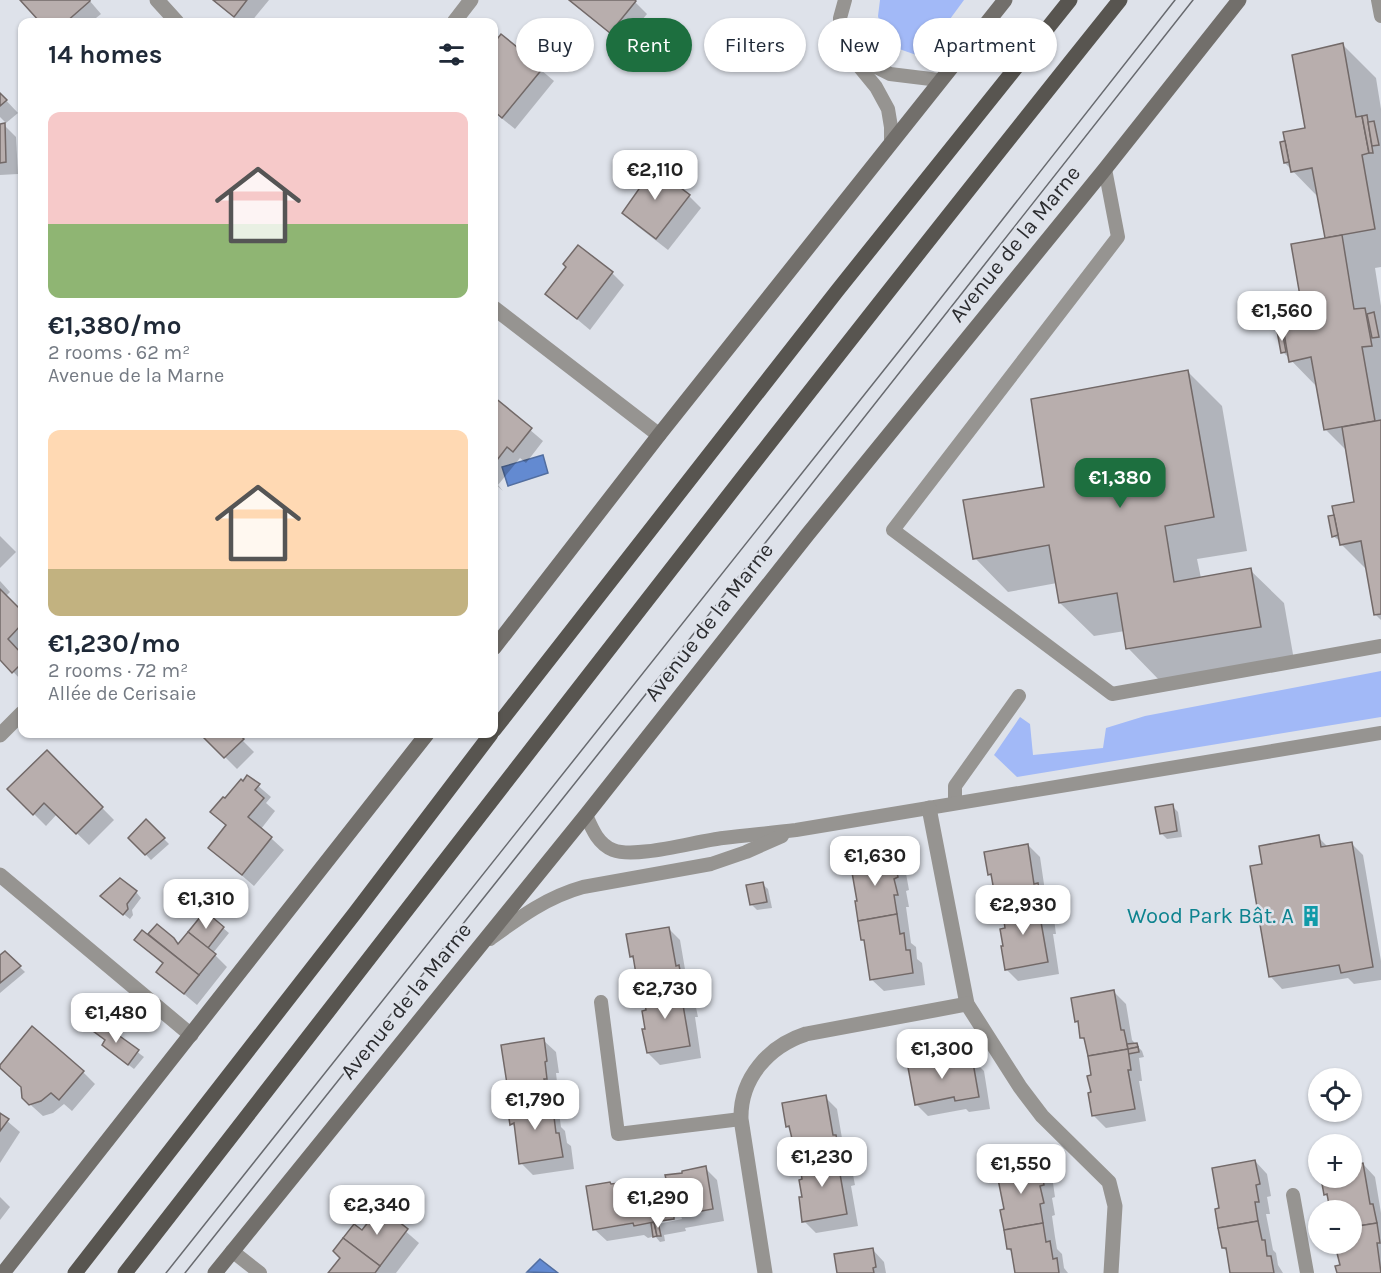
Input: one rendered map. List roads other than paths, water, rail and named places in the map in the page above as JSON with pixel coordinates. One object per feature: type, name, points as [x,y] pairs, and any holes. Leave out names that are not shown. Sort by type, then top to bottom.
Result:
[{"type":"main road","points":[[498,725],[844,282],[1070,0]]},
{"type":"main road","points":[[126,1273],[432,875],[942,222],[1120,0]]},
{"type":"main road","points":[[75,1273],[355,913],[487,738]]},
{"type":"street","points":[[157,0],[173,18]]},
{"type":"street","points":[[457,18],[471,0]]},
{"type":"street","points":[[498,643],[659,435],[939,80],[1005,0]]},
{"type":"street","name":"Avenue de la Marne","points":[[215,1273],[1239,0]]},
{"type":"street","points":[[498,311],[659,435]]},
{"type":"street","points":[[0,735],[18,717]]},
{"type":"street","points":[[3,1273],[424,738]]},
{"type":"street","points":[[929,808],[967,1004],[1020,1087],[1042,1116],[1109,1182],[1115,1206],[1111,1273]]},
{"type":"street","points":[[0,875],[191,1035]]},
{"type":"street","points":[[765,1273],[741,1119],[743,1095],[756,1070],[766,1058],[792,1039],[806,1034],[967,1004]]},
{"type":"lane","points":[[840,18],[845,0]]},
{"type":"lane","points":[[1378,0],[1381,16]]},
{"type":"lane","points":[[864,72],[876,87],[888,109],[891,142]]},
{"type":"lane","points":[[886,72],[939,80]]},
{"type":"lane","points":[[1105,169],[1118,237],[893,530],[1112,694],[1381,646]]},
{"type":"lane","points":[[955,803],[955,786],[1019,696]]},
{"type":"lane","points":[[585,815],[601,843],[612,850],[624,853],[722,838],[796,830],[1381,733]]},
{"type":"lane","points":[[479,947],[535,907],[565,892],[711,864],[746,852],[796,830]]},
{"type":"lane","points":[[601,1002],[618,1134],[741,1119]]},
{"type":"lane","points":[[1293,1195],[1307,1273]]},
{"type":"lane","points":[[232,1251],[260,1273]]},
{"type":"tram line","points":[[166,1273],[911,336],[1175,0]]},
{"type":"tram line","points":[[185,1273],[673,660],[1193,0]]},
{"type":"place","name":"Wood Park Bât. A","points":[[1311,916]]}]
